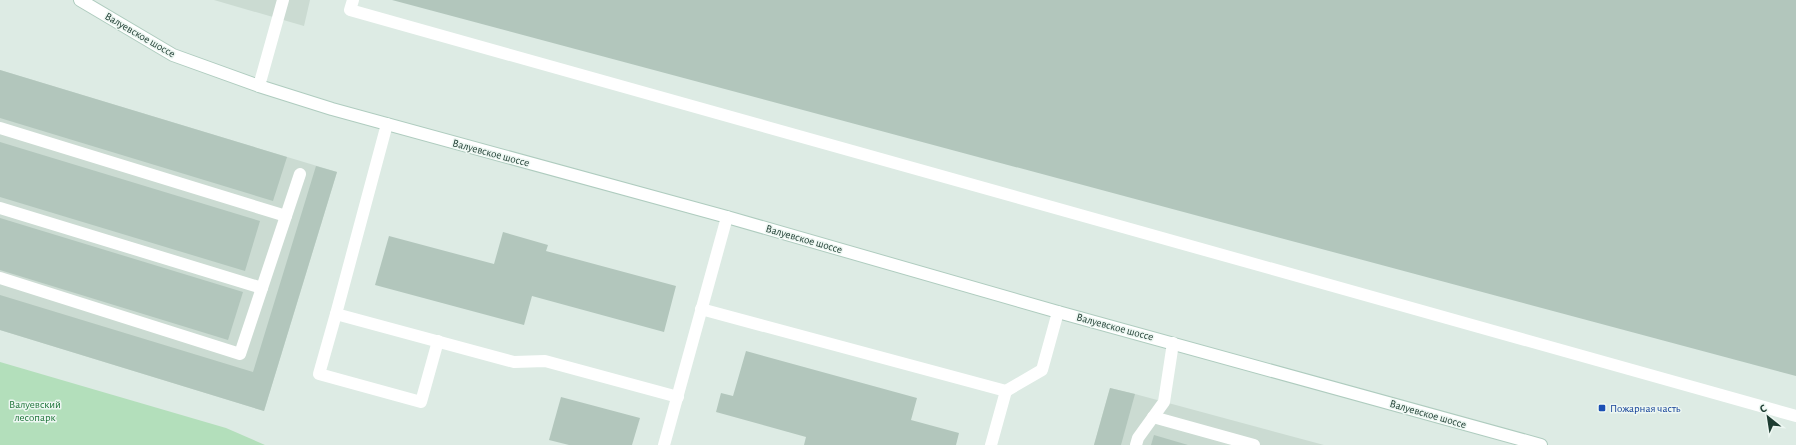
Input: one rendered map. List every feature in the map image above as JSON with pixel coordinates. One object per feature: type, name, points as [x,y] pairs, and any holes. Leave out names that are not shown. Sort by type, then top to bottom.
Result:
[{"type":"main road","name":"Валуевское шоссе","points":[[80,0],[173,55],[259,86],[388,124],[727,217],[1058,312],[1541,445]]},
{"type":"main road","points":[[259,86],[283,0]]},
{"type":"main road","points":[[353,0],[350,10],[1796,416]]},
{"type":"main road","points":[[388,124],[319,374],[421,402],[438,341]]},
{"type":"main road","points":[[0,128],[286,216]]},
{"type":"main road","points":[[0,278],[240,354],[300,174]]},
{"type":"main road","points":[[0,208],[262,288]]},
{"type":"main road","points":[[664,445],[727,217]]},
{"type":"main road","points":[[702,309],[1006,391]]},
{"type":"main road","points":[[991,445],[1006,391],[1042,370],[1058,312]]},
{"type":"main road","points":[[336,314],[514,362],[545,361],[678,396]]},
{"type":"main road","points":[[1136,445],[1138,438],[1164,402],[1173,343]]},
{"type":"main road","points":[[1153,417],[1254,445]]},
{"type":"shaded area","points":[[214,0],[310,0],[304,26]]},
{"type":"shaded area","points":[[0,70],[337,172],[264,411],[0,330]]},
{"type":"shaded area","points":[[1110,388],[1135,394],[1324,445],[1094,445]]},
{"type":"green space","name":"Валуевский лесопарк","points":[[0,362],[226,428],[265,445],[0,445]]},
{"type":"building","points":[[392,0],[1796,0],[1796,376]]},
{"type":"building","points":[[0,70],[287,157],[273,201],[0,118]]},
{"type":"building","points":[[0,142],[260,221],[245,271],[0,197]]},
{"type":"building","points":[[316,166],[337,172],[264,411],[0,330],[0,295],[253,372]]},
{"type":"building","points":[[0,218],[243,292],[228,340],[0,270]]},
{"type":"building","points":[[503,232],[548,245],[546,251],[676,286],[664,332],[532,296],[524,325],[375,285],[389,236],[494,264]]},
{"type":"building","points":[[746,351],[917,398],[911,420],[959,433],[956,445],[804,445],[806,437],[716,412],[721,393],[733,396]]},
{"type":"building","points":[[1110,388],[1135,394],[1121,445],[1094,445]]},
{"type":"building","points":[[561,397],[640,418],[632,445],[569,445],[549,440]]},
{"type":"building","points":[[1154,435],[1188,445],[1151,445]]},
{"type":"place","name":"Пожарная часть","points":[[1602,408]]}]
